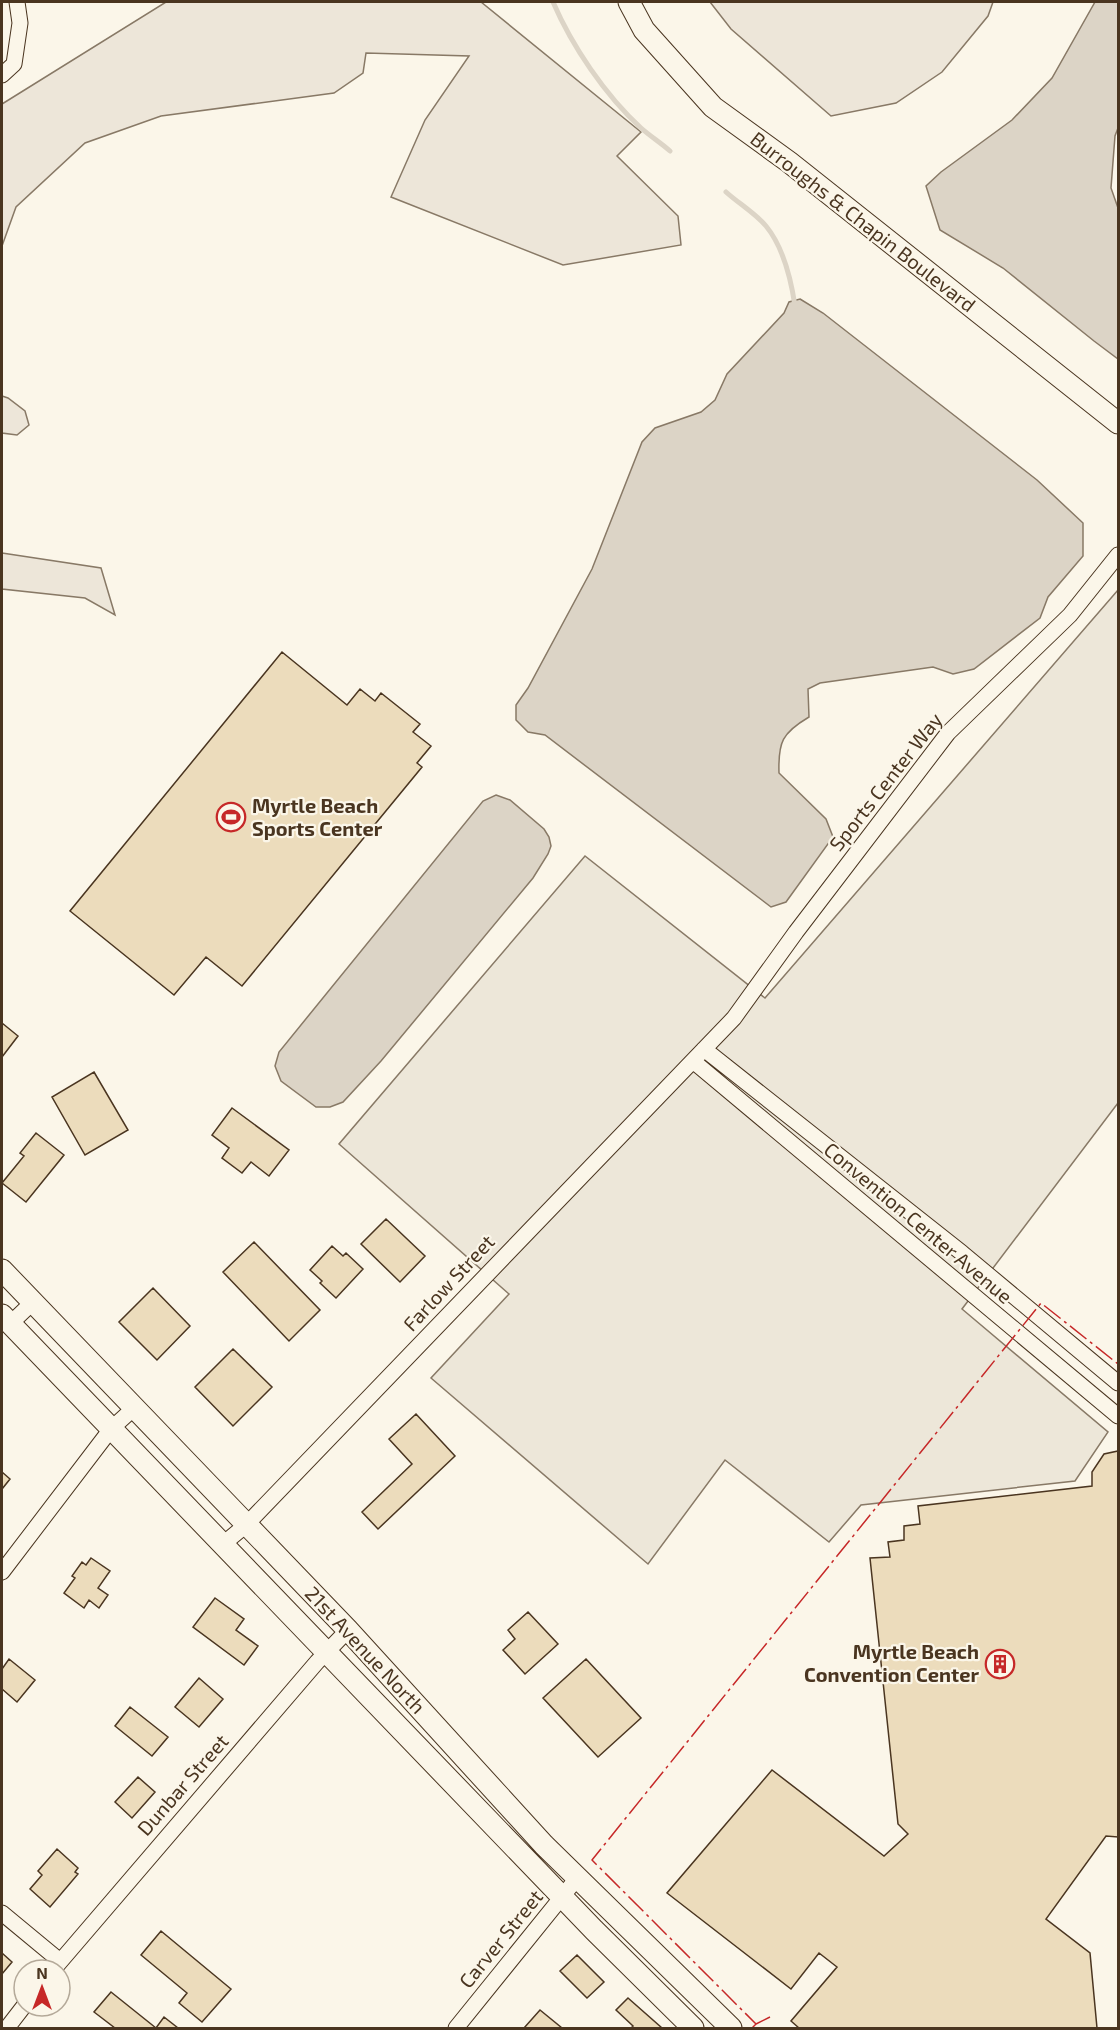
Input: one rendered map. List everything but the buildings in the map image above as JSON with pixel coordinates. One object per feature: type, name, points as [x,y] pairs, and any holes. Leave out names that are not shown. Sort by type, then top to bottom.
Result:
[{"type":"main road","name":"Burroughs & Chapin Boulevard","points":[[629,2],[644,30],[713,107],[789,162],[1119,423]]},
{"type":"main road","name":"21st Avenue North","points":[[2,1270],[133,1409],[348,1630],[544,1845],[731,2028]]},
{"type":"main road","name":"21st Avenue North","points":[[6,1320],[562,1897],[693,2028]]},
{"type":"street","points":[[2,75],[14,64],[20,23],[17,2]]},
{"type":"street","name":"Sports Center Way","points":[[704,1049],[734,1018],[796,932],[948,733],[1071,615],[1119,555]]},
{"type":"street","name":"Farlow Street","points":[[222,1545],[246,1525],[704,1049]]},
{"type":"street","name":"Convention Center Avenue","points":[[704,1049],[962,1253],[1119,1383]]},
{"type":"street","name":"Convention Center Avenue","points":[[693,1061],[1030,1345],[1119,1416]]},
{"type":"street","points":[[6,1320],[32,1302]]},
{"type":"street","points":[[2,1572],[111,1429],[133,1409]]},
{"type":"street","name":"Dunbar Street","points":[[63,1958],[326,1652],[348,1630]]},
{"type":"street","name":"Carver Street","points":[[456,2028],[578,1877]]},
{"type":"street","points":[[2,1913],[48,1958]]},
{"type":"shaded area","points":[[166,2],[481,2],[641,132],[617,156],[678,216],[681,245],[563,265],[391,197],[425,120],[469,56],[366,53],[363,73],[334,93],[161,116],[85,143],[16,207],[2,246],[2,104]]},
{"type":"shaded area","points":[[710,2],[993,2],[988,16],[942,72],[896,103],[831,116],[731,29]]},
{"type":"shaded area","points":[[1095,2],[1118,2],[1118,128],[1115,136],[1111,188],[1118,208],[1118,359],[1003,268],[940,230],[926,186],[941,172],[1012,120],[1052,78]]},
{"type":"shaded area","points":[[800,299],[823,313],[1037,480],[1083,523],[1083,556],[1048,597],[1040,618],[974,669],[953,674],[933,667],[820,683],[808,689],[809,717],[793,728],[784,739],[779,753],[779,773],[826,819],[833,837],[786,902],[771,907],[545,735],[528,732],[516,720],[516,705],[528,688],[592,569],[642,442],[655,428],[701,412],[715,400],[727,374],[784,313],[789,302]]},
{"type":"shaded area","points":[[2,396],[25,411],[29,425],[17,435],[2,433]]},
{"type":"shaded area","points":[[2,553],[101,568],[115,615],[85,598],[2,589]]},
{"type":"shaded area","points":[[1118,590],[1118,1103],[962,1309],[1108,1432],[1075,1481],[861,1505],[829,1542],[725,1460],[648,1564],[431,1378],[509,1294],[339,1144],[585,856],[765,998]]},
{"type":"shaded area","points":[[496,795],[510,800],[544,829],[551,846],[548,854],[533,878],[381,1061],[343,1102],[330,1107],[316,1107],[281,1081],[275,1066],[279,1052],[483,801]]},
{"type":"waterway","points":[[553,2],[580,53],[602,85],[641,128],[670,151]]},
{"type":"waterway","points":[[726,192],[757,217],[778,244],[786,264],[795,306]]},
{"type":"power","points":[[752,2028],[756,2024],[592,1860],[1041,1303],[1118,1364]]},
{"type":"power","points":[[756,2024],[770,2017]]},
{"type":"place","name":"Myrtle Beach Sports Center","points":[[231,817]]},
{"type":"place","name":"Myrtle Beach Convention Center","points":[[1000,1664]]}]
